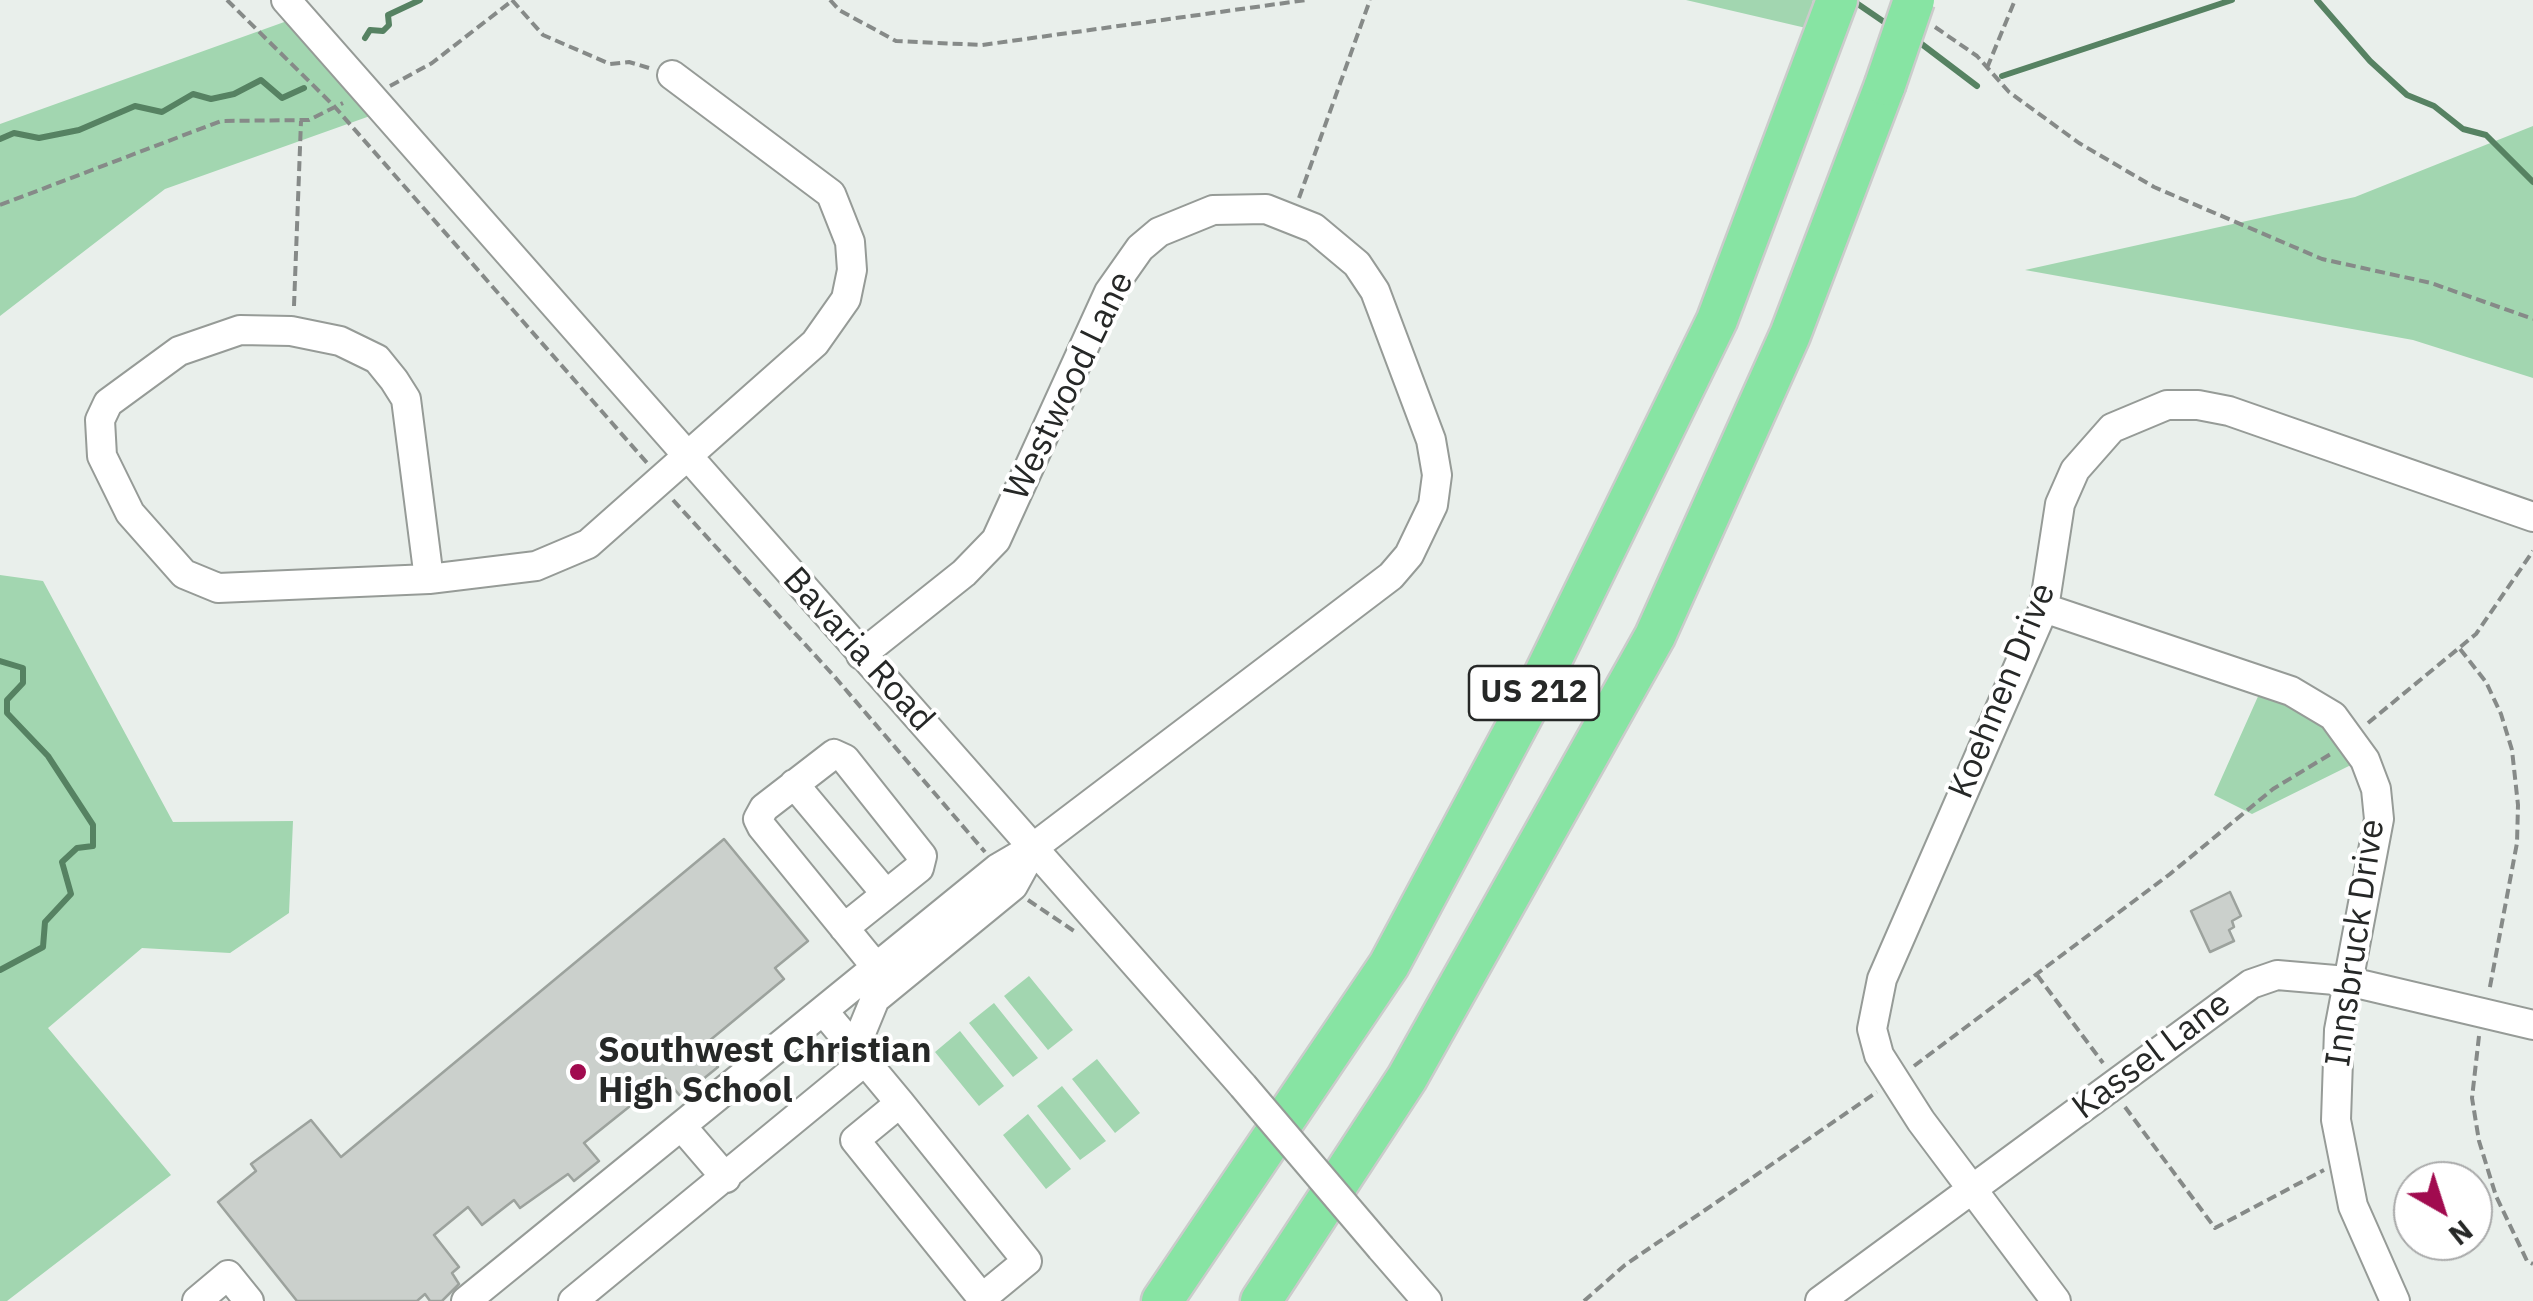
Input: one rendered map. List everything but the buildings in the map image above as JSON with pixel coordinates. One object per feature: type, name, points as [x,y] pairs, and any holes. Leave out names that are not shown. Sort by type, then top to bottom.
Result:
[{"type":"highway","name":"US 212","points":[[1162,1301],[1389,965],[1542,679],[1718,320],[1837,0]]},
{"type":"highway","name":"US 212","points":[[1261,1301],[1406,1078],[1655,636],[1790,335],[1885,84],[1920,10]]},
{"type":"street","name":"Bavaria Road","points":[[286,0],[686,458],[1034,846],[1427,1301]]},
{"type":"street","points":[[429,579],[406,400],[376,359],[340,341],[292,331],[240,330],[179,351],[108,404],[98,437],[102,456],[130,513],[184,574],[218,588],[429,579],[536,566],[588,544],[815,344],[846,299],[852,270],[843,216],[830,194],[672,75]]},
{"type":"street","name":"Westwood Lane","points":[[861,655],[964,572],[996,540],[1109,292],[1140,248],[1184,218],[1240,206],[1292,217],[1334,240],[1375,291],[1432,440],[1437,474],[1424,529],[1391,576],[1034,846]]},
{"type":"street","name":"Koehnen Drive","points":[[2056,1301],[1894,1081],[1879,1056],[1872,1029],[1882,979],[2044,608],[2060,504],[2075,470],[2112,428],[2167,405],[2230,412],[2533,517]]},
{"type":"street","name":"Innsbruck Drive","points":[[2044,608],[2290,691],[2333,716],[2351,737],[2376,789],[2379,819],[2347,981],[2336,1068],[2342,1161],[2372,1257],[2394,1301]]},
{"type":"street","points":[[572,1301],[726,1178],[859,1056],[871,983],[844,928],[758,819],[829,756],[846,758],[922,856],[919,868],[844,928]]},
{"type":"street","points":[[794,784],[886,894]]},
{"type":"street","points":[[466,1301],[825,1013],[871,983],[1006,877],[1034,846]]},
{"type":"street","name":"Kassel Lane","points":[[1820,1301],[2252,984],[2276,975],[2347,981],[2533,1025]]},
{"type":"street","points":[[825,1013],[859,1056],[900,1104],[1027,1261],[982,1298],[855,1140],[900,1104]]},
{"type":"street","points":[[683,1128],[726,1178]]},
{"type":"street","points":[[196,1301],[228,1275],[249,1301]]},
{"type":"path","points":[[227,0],[334,106],[1006,877],[1080,935]]},
{"type":"path","points":[[0,206],[222,121],[300,120],[368,94],[432,62],[513,0],[542,36],[610,64],[629,62],[672,75]]},
{"type":"path","points":[[830,0],[896,41],[982,45],[1306,0]]},
{"type":"path","points":[[1292,217],[1370,0]]},
{"type":"path","points":[[1987,68],[2015,0]]},
{"type":"path","points":[[1920,10],[2009,92],[2079,143],[2154,187],[2322,259],[2430,283],[2533,319]]},
{"type":"path","points":[[292,331],[300,120]]},
{"type":"path","points":[[1584,1301],[1625,1265],[1894,1081],[2037,975],[2260,800],[2351,737],[2476,634],[2533,551]]},
{"type":"path","points":[[2460,649],[2486,682],[2501,714],[2512,750],[2518,805],[2517,843],[2475,1052],[2472,1098],[2478,1141],[2496,1196],[2527,1261],[2533,1264]]},
{"type":"path","points":[[2037,975],[2109,1071],[2119,1100],[2214,1228],[2342,1161]]},
{"type":"green space","points":[[1686,0],[1813,0],[1806,28]]},
{"type":"green space","points":[[301,16],[384,111],[165,189],[0,316],[0,124]]},
{"type":"green space","points":[[2533,126],[2533,378],[2413,340],[2025,270],[2355,197]]},
{"type":"green space","points":[[0,575],[43,581],[173,822],[293,821],[289,913],[230,953],[142,948],[48,1028],[171,1175],[7,1301],[0,1301]]},
{"type":"green space","points":[[2260,692],[2325,723],[2361,760],[2252,814],[2214,795]]},
{"type":"green space","points":[[1029,976],[1073,1030],[1048,1050],[1004,996]]},
{"type":"green space","points":[[994,1003],[1038,1058],[1013,1077],[969,1023]]},
{"type":"green space","points":[[960,1031],[1004,1086],[979,1106],[935,1052]]},
{"type":"green space","points":[[1097,1059],[1140,1113],[1115,1133],[1072,1079]]},
{"type":"green space","points":[[1062,1086],[1106,1141],[1080,1160],[1037,1106]]},
{"type":"green space","points":[[1028,1114],[1071,1169],[1046,1189],[1003,1135]]},
{"type":"waterway","points":[[365,38],[370,30],[383,31],[389,25],[388,15],[420,0]]},
{"type":"waterway","points":[[1852,0],[1890,26]]},
{"type":"waterway","points":[[2002,76],[2232,0]]},
{"type":"waterway","points":[[2317,0],[2370,61],[2407,95],[2434,106],[2463,129],[2486,135],[2533,182]]},
{"type":"waterway","points":[[1915,39],[1977,86]]},
{"type":"waterway","points":[[0,139],[14,133],[39,138],[79,130],[135,106],[162,112],[193,94],[211,99],[234,94],[261,80],[282,98],[304,88]]},
{"type":"waterway","points":[[0,661],[23,668],[23,683],[7,700],[7,713],[48,756],[93,825],[93,846],[77,848],[62,862],[71,894],[45,922],[43,947],[0,970]]},
{"type":"place","name":"Southwest Christian High School","points":[[578,1072]]}]
